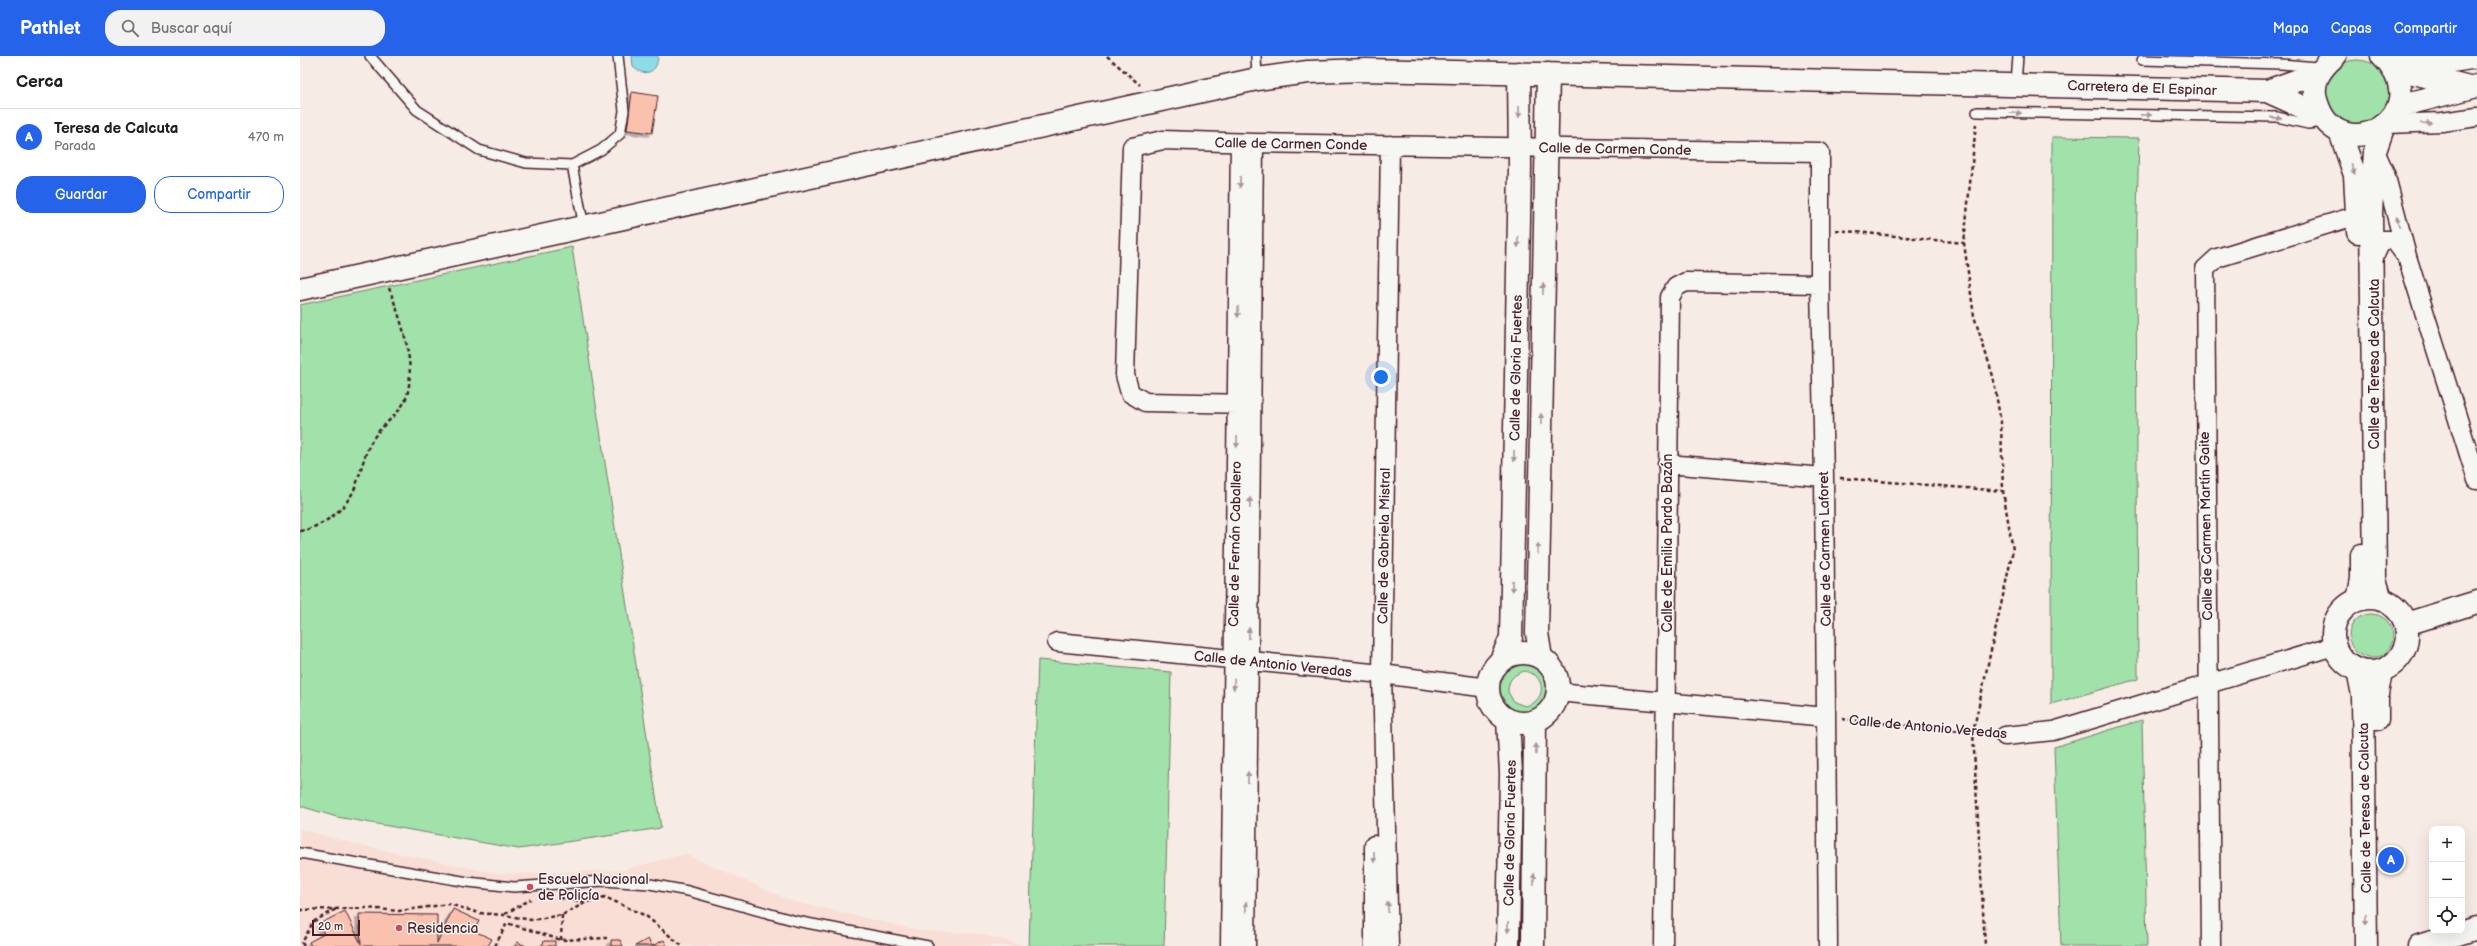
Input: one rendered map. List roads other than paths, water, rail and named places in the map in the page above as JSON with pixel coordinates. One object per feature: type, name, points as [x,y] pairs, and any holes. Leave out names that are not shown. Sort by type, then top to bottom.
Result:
[{"type":"street","points":[[2387,60],[2446,64],[2477,60]]},
{"type":"street","points":[[2387,60],[2473,87]]},
{"type":"street","name":"Calle de Teresa de Calcuta","points":[[2381,600],[2375,579],[2373,259],[2371,212],[2375,151],[2390,120],[2401,87],[2387,60]]},
{"type":"street","name":"Carretera de El Espinar","points":[[300,289],[1154,103],[1257,79],[1308,72],[1366,70],[1519,73],[2267,91],[2325,65]]},
{"type":"street","name":"Calle de Teresa de Calcuta","points":[[2325,65],[2314,94],[2355,175],[2358,215],[2362,571],[2358,600]]},
{"type":"street","name":"Calle de Gloria Fuertes","points":[[1501,660],[1511,638],[1520,147],[1519,73]]},
{"type":"street","name":"Calle de Gloria Fuertes","points":[[1541,658],[1537,633],[1548,74]]},
{"type":"street","points":[[2390,120],[2473,87]]},
{"type":"street","name":"Carretera de El Espinar","points":[[2267,91],[2328,123],[2362,136],[2390,120]]},
{"type":"street","points":[[2390,120],[2442,122],[2477,117]]},
{"type":"street","name":"Calle de Carmen Conde","points":[[1244,404],[1145,402],[1130,393],[1125,375],[1132,147],[1163,140],[1385,146],[1820,152]]},
{"type":"street","name":"Calle de Fernán Caballero","points":[[1230,946],[1241,660],[1247,143]]},
{"type":"street","name":"Calle de Gabriela Mistral","points":[[1374,946],[1385,146]]},
{"type":"street","points":[[2375,151],[2385,173],[2408,260],[2477,480]]},
{"type":"street","name":"Calle de Carmen Laforet","points":[[1820,152],[1820,289],[1824,477],[1828,946]]},
{"type":"street","name":"Calle de Carmen Martín Gaite","points":[[2211,946],[2205,269],[2217,258],[2358,215]]},
{"type":"street","points":[[2373,259],[2382,240],[2394,240],[2408,260]]},
{"type":"street","name":"Calle de Emilia Pardo Bazán","points":[[1673,946],[1672,465],[1681,305],[1684,295],[1691,292],[1820,289]]},
{"type":"street","points":[[1672,465],[1824,477]]},
{"type":"street","points":[[2370,598],[2381,600],[2397,609],[2406,624],[2406,644],[2398,660],[2381,671],[2370,672],[2358,670],[2343,661],[2334,646],[2333,627],[2342,610],[2358,600],[2370,598]]},
{"type":"street","points":[[2406,624],[2477,602]]},
{"type":"street","name":"Calle de Antonio Veredas","points":[[1057,642],[1378,674],[1488,688]]},
{"type":"street","name":"Calle de Antonio Veredas","points":[[2005,736],[2054,731],[2334,646]]},
{"type":"street","points":[[1521,653],[1541,658],[1555,672],[1558,692],[1551,710],[1535,721],[1517,723],[1508,720],[1493,707],[1488,688],[1489,678],[1501,660],[1521,653]]},
{"type":"street","name":"Calle de Fernán Caballero","points":[[1241,660],[1246,946]]},
{"type":"street","name":"Calle de Teresa de Calcuta","points":[[2358,670],[2363,695],[2366,946]]},
{"type":"street","name":"Calle de Teresa de Calcuta","points":[[2381,671],[2377,694],[2381,946]]},
{"type":"street","name":"Calle de Gabriela Mistral","points":[[1378,674],[1389,946]]},
{"type":"street","points":[[1558,692],[1826,717]]},
{"type":"street","name":"Calle de Emilia Pardo Bazán","points":[[1663,946],[1672,703]]},
{"type":"street","name":"Calle de Gloria Fuertes","points":[[1508,720],[1511,773],[1508,946]]},
{"type":"street","name":"Calle de Gloria Fuertes","points":[[1533,946],[1535,721]]},
{"type":"street","points":[[2419,946],[2477,928]]},
{"type":"lane","points":[[370,56],[417,110],[479,150],[526,162],[572,165],[601,150],[620,134],[624,111],[618,56]]},
{"type":"lane","points":[[1256,56],[1257,79]]},
{"type":"lane","points":[[2016,84],[2018,56]]},
{"type":"lane","points":[[2142,60],[2325,65]]},
{"type":"lane","points":[[1977,112],[2277,117],[2308,124],[2328,123]]},
{"type":"lane","points":[[572,165],[584,227]]},
{"type":"lane","points":[[300,853],[468,882],[514,887],[603,881],[650,884],[688,891],[796,921],[928,946]]},
{"type":"water","points":[[632,56],[658,56],[656,66],[650,72],[642,72],[633,67]]},
{"type":"place","name":"Teresa de Calcuta","points":[[2391,860]]},
{"type":"place","name":"Escuela Nacional de Policía","points":[[530,887]]},
{"type":"place","name":"Residencia","points":[[399,928]]}]
